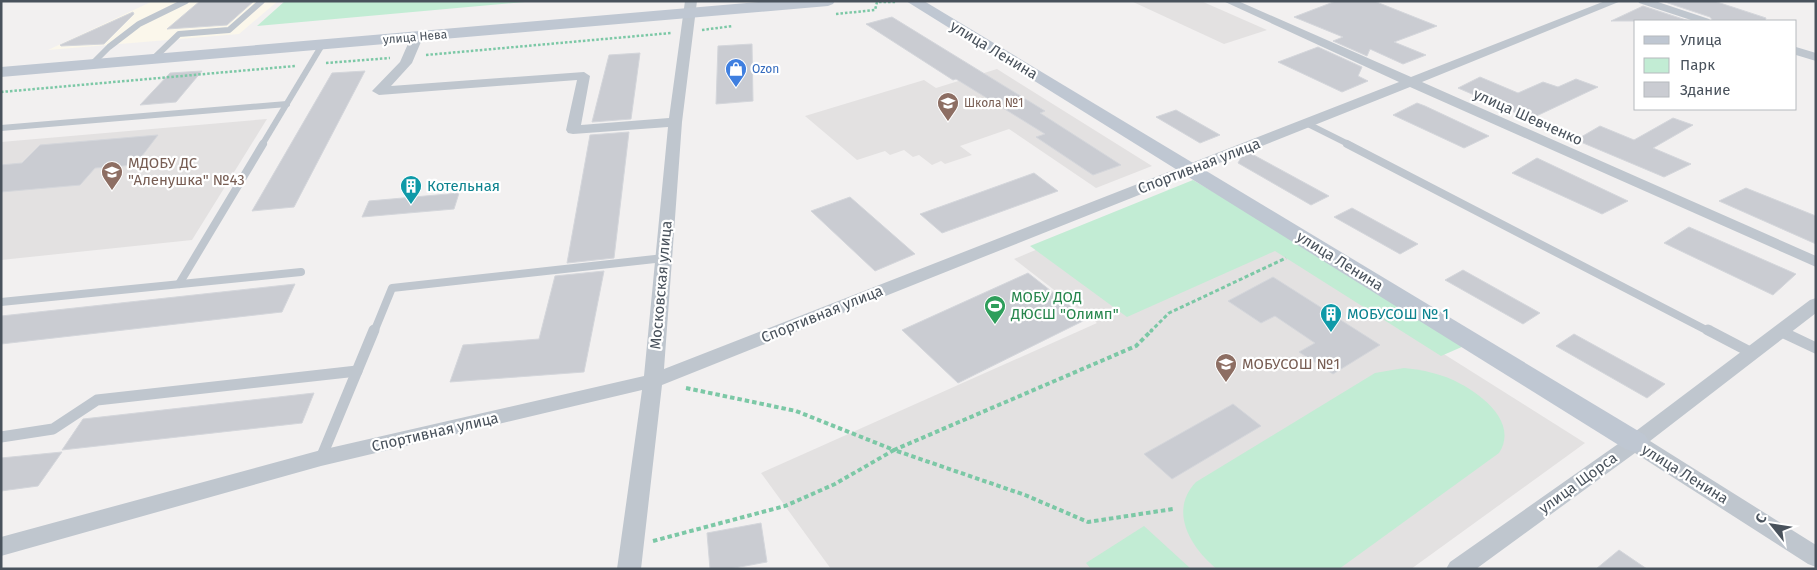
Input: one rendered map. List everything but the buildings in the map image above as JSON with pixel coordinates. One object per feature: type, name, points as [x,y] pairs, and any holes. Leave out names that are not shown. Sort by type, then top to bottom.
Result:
[{"type":"main road","name":"улица Ленина","points":[[905,2],[1191,169],[1635,442]]},
{"type":"main road","name":"улица Нева","points":[[1,72],[417,37],[691,7],[832,8]]},
{"type":"street","name":"улица Шевченко","points":[[1228,1],[1816,262]]},
{"type":"street","name":"Спортивная улица","points":[[1,547],[321,458],[653,381],[1616,1]]},
{"type":"street","points":[[1643,1],[1702,20]]},
{"type":"street","name":"Московская улица","points":[[629,569],[653,381],[675,122],[691,7]]},
{"type":"street","points":[[417,37],[406,63],[379,91],[584,76],[573,130],[675,122]]},
{"type":"street","points":[[1797,50],[1816,57]]},
{"type":"street","name":"улица Щорса","points":[[1458,569],[1635,442],[1816,304]]},
{"type":"street","name":"улица Ленина","points":[[1635,442],[1816,557]]},
{"type":"lane","points":[[91,65],[109,47],[139,24],[186,1]]},
{"type":"lane","points":[[152,60],[179,34],[229,30],[262,1]]},
{"type":"lane","points":[[179,284],[322,45]]},
{"type":"lane","points":[[1,128],[287,104]]},
{"type":"lane","points":[[1308,124],[1752,352]]},
{"type":"lane","points":[[321,458],[392,288],[664,258]]},
{"type":"lane","points":[[1,302],[301,272]]},
{"type":"lane","points":[[1780,331],[1816,348]]},
{"type":"lane","points":[[1,437],[54,429],[97,400],[357,371]]},
{"type":"path","points":[[832,8],[875,10],[877,2],[905,2]]},
{"type":"path","points":[[1,92],[688,32],[737,26]]},
{"type":"path","points":[[632,547],[785,506],[835,484],[894,450],[1136,346],[1169,313],[1286,258]]},
{"type":"path","points":[[653,381],[796,411],[894,450],[1025,496],[1088,522],[1173,509]]},
{"type":"shaded area","points":[[153,1],[278,1],[239,34],[48,50]]},
{"type":"shaded area","points":[[1131,1],[1201,1],[1267,30],[1224,44]]},
{"type":"shaded area","name":"Школа №1","points":[[997,69],[1152,166],[1096,188],[1009,129],[960,146],[972,155],[945,164],[941,161],[932,165],[919,155],[913,157],[904,150],[890,155],[885,151],[857,160],[805,116],[924,80],[936,88]]},
{"type":"shaded area","name":"МДОБУ ДС \"Аленушка\" №43","points":[[267,119],[192,240],[1,260],[1,142]]},
{"type":"shaded area","name":"МОБУСОШ №1","points":[[1182,189],[1585,443],[1411,569],[831,569],[761,473],[1097,323],[1014,259]]},
{"type":"green space","points":[[285,1],[536,1],[257,26]]},
{"type":"green space","points":[[1193,180],[1297,241],[1464,346],[1441,356],[1275,251],[1127,317],[1030,246]]},
{"type":"green space","points":[[1404,368],[1446,377],[1480,396],[1499,417],[1504,428],[1504,440],[1499,453],[1339,569],[1217,569],[1207,560],[1192,540],[1183,517],[1188,493],[1196,482],[1375,373]]},
{"type":"green space","points":[[1144,526],[1191,569],[1091,569],[1086,563]]},
{"type":"place","name":"Ozon","points":[[736,88]]},
{"type":"place","name":"Школа №1","points":[[948,122]]},
{"type":"place","name":"МДОБУ ДС \"Аленушка\" №43","points":[[112,191]]},
{"type":"place","name":"Котельная","points":[[411,205]]},
{"type":"place","name":"МОБУ ДОД ДЮСШ \"Олимп\"","points":[[995,325]]},
{"type":"place","name":"МОБУСОШ № 1","points":[[1331,333]]},
{"type":"place","name":"МОБУСОШ №1","points":[[1226,383]]}]
